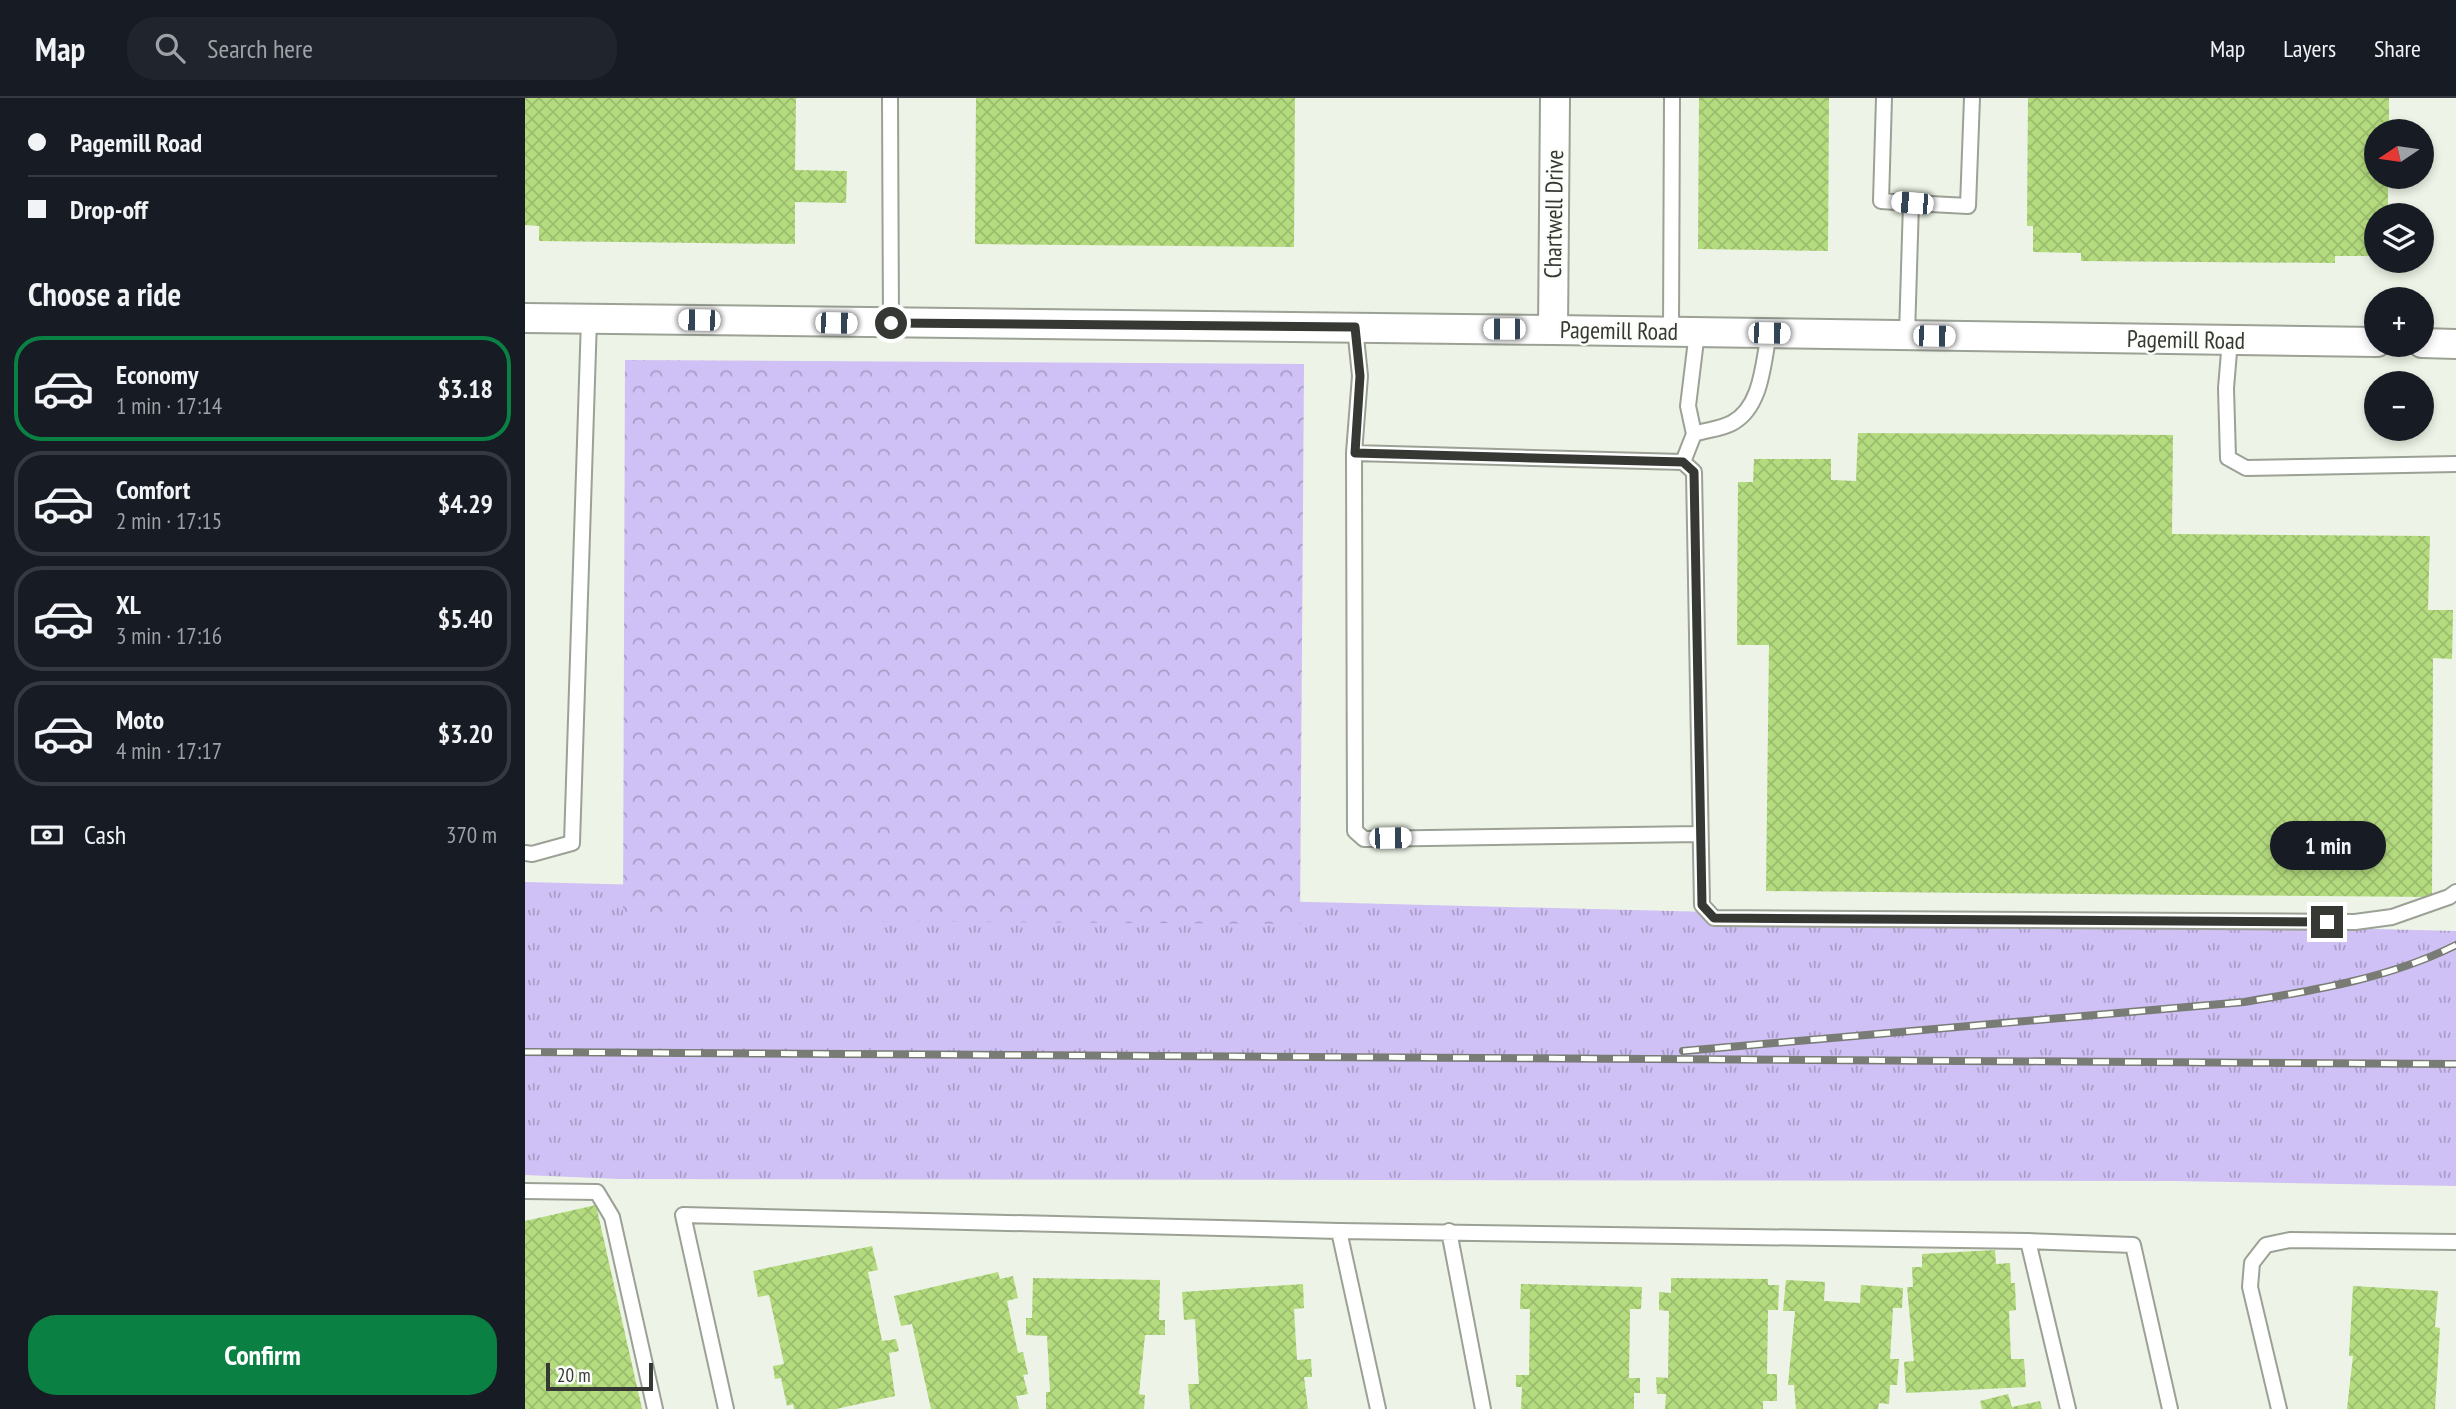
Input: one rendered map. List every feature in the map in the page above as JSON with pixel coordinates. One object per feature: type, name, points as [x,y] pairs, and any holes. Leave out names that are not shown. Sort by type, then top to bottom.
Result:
[{"type":"street","name":"Chartwell Drive","points":[[1553,330],[1555,98]]},
{"type":"street","name":"Pagemill Road","points":[[525,318],[2364,342]]},
{"type":"street","points":[[2434,343],[2456,344]]},
{"type":"lane","points":[[890,98],[891,323]]},
{"type":"lane","points":[[1672,98],[1688,406],[1694,434],[1683,462]]},
{"type":"lane","points":[[1884,98],[1881,201],[1968,206],[1972,98]]},
{"type":"lane","points":[[1906,335],[1912,203]]},
{"type":"lane","points":[[525,853],[532,854],[572,843],[589,319]]},
{"type":"lane","points":[[1355,327],[1360,376],[1355,453],[1355,831],[1364,839],[1700,834]]},
{"type":"lane","points":[[1694,434],[1731,424],[1747,412],[1759,387],[1769,333]]},
{"type":"lane","points":[[2230,340],[2226,388],[2228,458],[2246,468],[2456,464]]},
{"type":"lane","points":[[1355,453],[1683,462],[1694,472],[1702,905],[1714,918],[2355,922],[2392,917],[2453,895]]},
{"type":"lane","points":[[525,1191],[597,1192],[602,1200],[612,1217],[655,1409]]},
{"type":"lane","points":[[726,1409],[683,1215],[1339,1231],[2028,1241],[2133,1245],[2171,1409]]},
{"type":"lane","points":[[1339,1231],[1378,1409]]},
{"type":"lane","points":[[1448,1231],[1483,1409]]},
{"type":"lane","points":[[2279,1409],[2250,1287],[2252,1263],[2266,1245],[2290,1240],[2456,1242]]},
{"type":"lane","points":[[2028,1241],[2067,1409]]},
{"type":"green space","points":[[625,360],[1304,364],[1300,924],[623,920]]},
{"type":"green space","points":[[525,882],[2456,931],[2456,1186],[2174,1181],[619,1179],[525,1175]]},
{"type":"building","points":[[525,98],[796,98],[795,170],[847,171],[846,203],[795,202],[795,244],[539,241],[539,226],[525,225]]},
{"type":"building","points":[[976,98],[1295,98],[1294,247],[975,244]]},
{"type":"building","points":[[1699,98],[1829,98],[1828,251],[1698,249]]},
{"type":"building","points":[[2028,98],[2389,98],[2389,119],[2364,119],[2364,189],[2388,189],[2388,203],[2364,203],[2364,256],[2335,256],[2335,263],[2081,261],[2081,253],[2033,252],[2033,226],[2027,226]]},
{"type":"building","points":[[1858,433],[2173,435],[2172,534],[2430,536],[2428,610],[2453,610],[2452,659],[2433,658],[2432,897],[1766,891],[1769,645],[1737,645],[1738,482],[1753,482],[1754,459],[1831,459],[1831,480],[1856,481]]},
{"type":"building","points":[[596,1205],[642,1409],[525,1409],[525,1221]]},
{"type":"building","points":[[872,1246],[878,1270],[868,1272],[882,1341],[896,1339],[899,1351],[889,1353],[895,1396],[836,1409],[794,1409],[793,1404],[787,1406],[781,1378],[775,1379],[773,1366],[784,1364],[769,1295],[758,1297],[753,1271]]},
{"type":"building","points":[[1995,1250],[1996,1264],[2010,1263],[2011,1283],[2015,1283],[2016,1310],[2009,1311],[2011,1359],[2024,1359],[2026,1387],[1906,1393],[1904,1362],[1914,1361],[1907,1287],[1913,1287],[1912,1267],[1922,1267],[1922,1254]]},
{"type":"building","points":[[998,1272],[1000,1279],[1013,1276],[1018,1298],[1007,1301],[1018,1353],[1023,1352],[1028,1374],[1023,1375],[1028,1394],[1016,1396],[1019,1409],[931,1409],[912,1324],[901,1326],[894,1296]]},
{"type":"building","points":[[1033,1278],[1160,1280],[1159,1320],[1165,1320],[1165,1335],[1145,1335],[1139,1394],[1145,1395],[1144,1409],[1046,1409],[1046,1392],[1050,1392],[1047,1336],[1026,1335],[1026,1318],[1032,1318]]},
{"type":"building","points":[[1671,1278],[1768,1279],[1768,1285],[1779,1285],[1778,1310],[1768,1310],[1767,1374],[1777,1374],[1777,1401],[1763,1401],[1763,1409],[1665,1409],[1666,1394],[1657,1394],[1656,1377],[1668,1378],[1669,1311],[1659,1310],[1659,1292],[1671,1293]]},
{"type":"building","points":[[1786,1280],[1825,1282],[1824,1301],[1860,1303],[1861,1285],[1903,1288],[1902,1308],[1893,1308],[1890,1359],[1899,1359],[1897,1385],[1890,1385],[1889,1404],[1879,1403],[1878,1409],[1796,1409],[1794,1385],[1788,1385],[1795,1311],[1783,1311]]},
{"type":"building","points":[[1303,1284],[1304,1308],[1294,1309],[1297,1360],[1311,1359],[1312,1377],[1304,1377],[1308,1409],[1190,1409],[1188,1384],[1199,1384],[1195,1319],[1184,1320],[1182,1292]]},
{"type":"building","points":[[1521,1284],[1642,1287],[1641,1309],[1630,1309],[1629,1378],[1640,1378],[1640,1393],[1634,1393],[1634,1409],[1521,1409],[1522,1387],[1516,1387],[1516,1375],[1529,1375],[1530,1309],[1520,1309]]},
{"type":"building","points":[[2353,1286],[2438,1291],[2435,1327],[2440,1328],[2435,1409],[2347,1409],[2353,1356],[2349,1356]]},
{"type":"building","points":[[2008,1394],[2012,1407],[2040,1401],[2042,1409],[1982,1409],[1980,1401]]},
{"type":"railway","points":[[1683,1051],[2244,1002],[2379,974],[2456,945]]},
{"type":"railway","points":[[525,1052],[2456,1064]]},
{"type":"route","points":[[891,323],[1355,327],[1360,376],[1355,453],[1683,462],[1694,472],[1702,905],[1714,918],[2327,922]]}]
